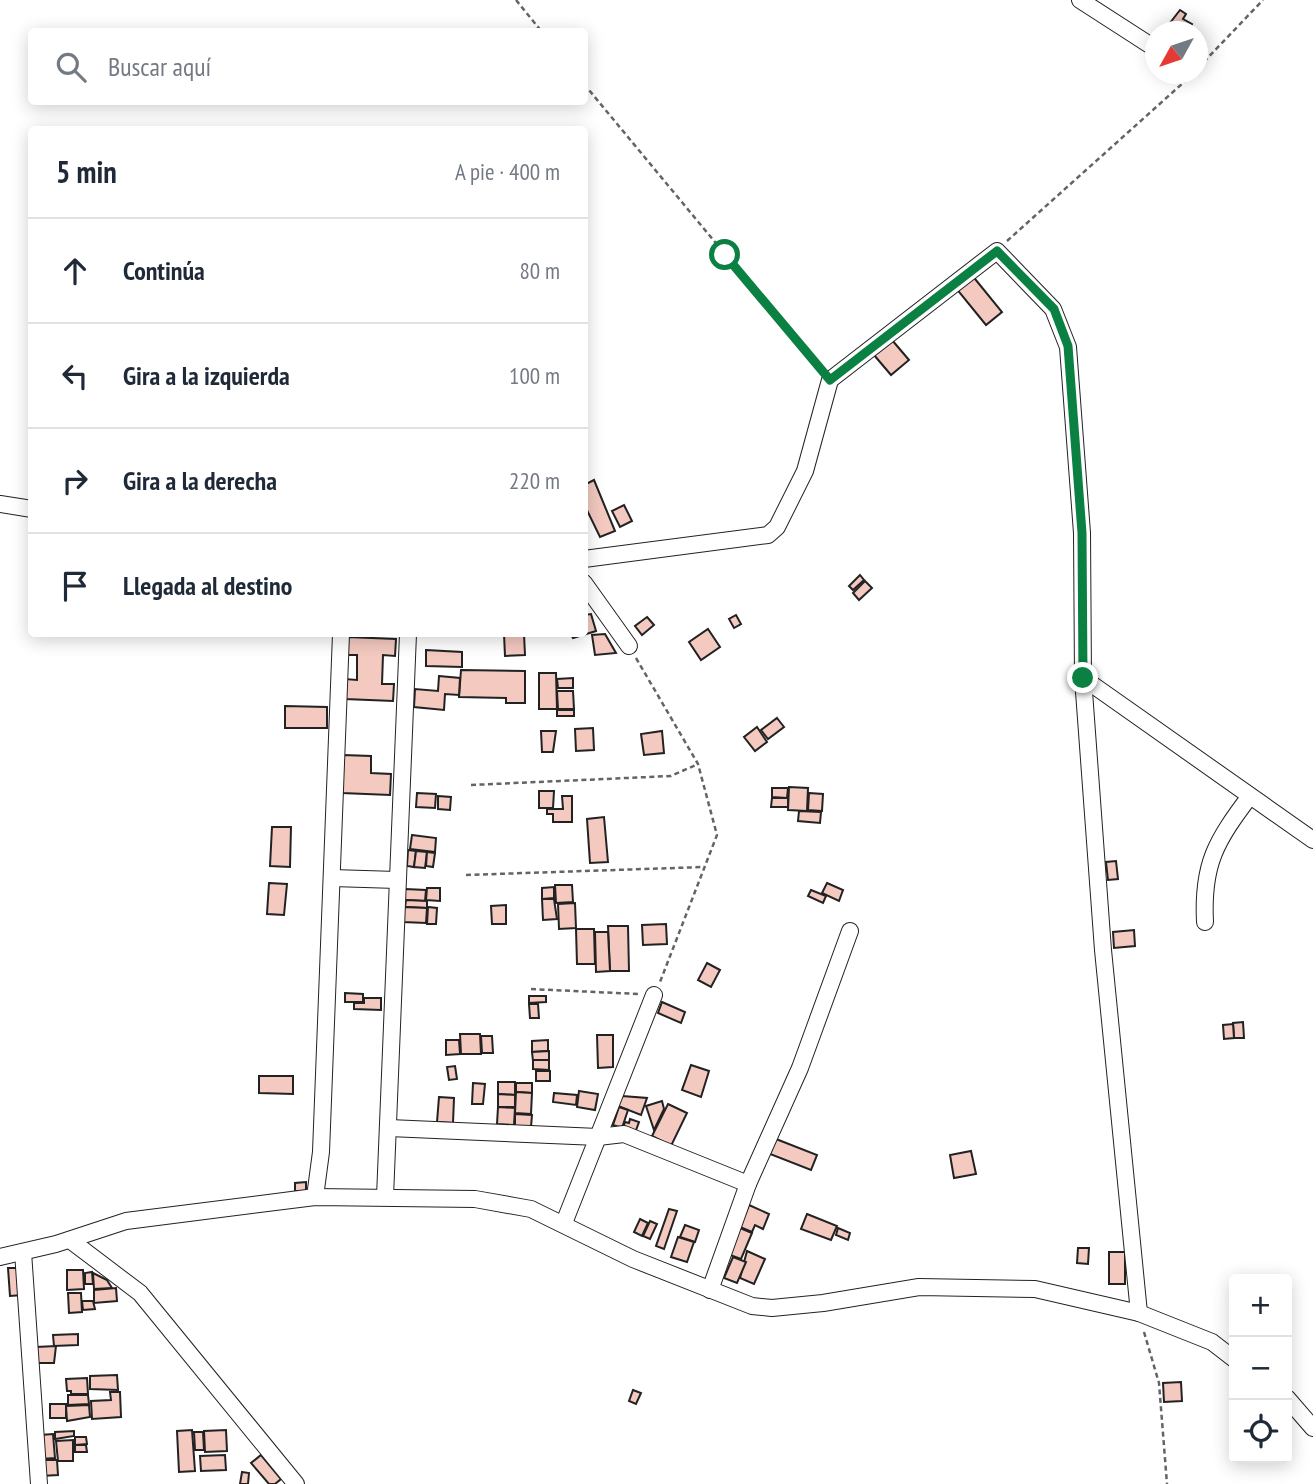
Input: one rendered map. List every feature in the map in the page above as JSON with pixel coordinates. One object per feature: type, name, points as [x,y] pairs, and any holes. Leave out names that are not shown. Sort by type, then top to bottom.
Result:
[{"type":"street","points":[[1080,0],[1145,42]]},
{"type":"street","points":[[588,558],[768,535],[777,527],[805,471],[830,380],[997,251],[1054,309],[1068,346],[1082,533],[1083,678],[1103,950],[1139,1313]]},
{"type":"street","points":[[0,504],[28,508]]},
{"type":"street","points":[[588,589],[628,646]]},
{"type":"street","points":[[316,1198],[321,1152],[341,637]]},
{"type":"street","points":[[385,1197],[408,637]]},
{"type":"street","points":[[1083,678],[1313,840]]},
{"type":"street","points":[[1205,922],[1205,876],[1212,852],[1250,796]]},
{"type":"street","points":[[332,878],[397,880]]},
{"type":"street","points":[[710,1290],[748,1184],[800,1068],[849,931]]},
{"type":"street","points":[[564,1223],[654,995]]},
{"type":"street","points":[[389,1128],[598,1137],[624,1134],[748,1184]]},
{"type":"street","points":[[0,1257],[70,1240],[126,1222],[316,1198],[475,1199],[531,1209],[633,1259],[751,1306],[772,1308],[919,1287],[1035,1289],[1139,1313],[1212,1342],[1229,1355]]},
{"type":"street","points":[[70,1240],[139,1293],[296,1484]]},
{"type":"street","points":[[23,1252],[39,1484]]},
{"type":"street","points":[[1289,1400],[1313,1428]]},
{"type":"path","points":[[516,0],[539,28]]},
{"type":"path","points":[[1208,58],[1263,0]]},
{"type":"path","points":[[997,251],[1181,84]]},
{"type":"path","points":[[588,89],[830,380]]},
{"type":"path","points":[[531,989],[654,995],[717,835],[698,764],[628,646]]},
{"type":"path","points":[[471,785],[671,776],[698,764]]},
{"type":"path","points":[[466,875],[705,867]]},
{"type":"path","points":[[1139,1313],[1159,1383],[1167,1484]]},
{"type":"building","points":[[1180,10],[1186,14],[1183,19],[1187,21],[1172,21]]},
{"type":"building","points":[[971,274],[1002,312],[986,325],[955,287]]},
{"type":"building","points":[[892,340],[909,360],[891,375],[874,355]]},
{"type":"building","points":[[594,480],[615,531],[600,537],[588,512],[588,483]]},
{"type":"building","points":[[624,505],[632,521],[620,527],[612,511]]},
{"type":"building","points":[[860,575],[864,580],[853,590],[849,586]]},
{"type":"building","points":[[865,581],[872,588],[859,600],[853,593]]},
{"type":"building","points":[[588,614],[591,614],[596,631],[588,633]]},
{"type":"building","points":[[736,615],[741,624],[734,628],[729,619]]},
{"type":"building","points":[[647,617],[654,625],[642,635],[635,626]]},
{"type":"building","points":[[708,629],[720,647],[701,660],[689,642]]},
{"type":"building","points":[[605,634],[616,653],[595,655],[592,635]]},
{"type":"building","points":[[348,637],[396,639],[395,656],[383,655],[382,684],[394,684],[393,701],[345,699],[345,679],[357,680],[357,655],[347,655]]},
{"type":"building","points":[[504,637],[524,637],[525,655],[505,656]]},
{"type":"building","points":[[426,650],[462,652],[462,667],[426,666]]},
{"type":"building","points":[[461,670],[525,671],[525,703],[506,703],[506,698],[459,697]]},
{"type":"building","points":[[539,673],[556,673],[557,709],[539,709]]},
{"type":"building","points":[[439,676],[460,678],[459,695],[445,694],[444,710],[414,707],[415,689],[438,691]]},
{"type":"building","points":[[573,678],[573,688],[558,688],[557,679]]},
{"type":"building","points":[[557,691],[573,691],[574,709],[558,709]]},
{"type":"building","points":[[285,706],[327,707],[327,728],[285,728]]},
{"type":"building","points":[[557,710],[574,710],[574,716],[557,716]]},
{"type":"building","points":[[777,718],[784,727],[768,739],[761,730]]},
{"type":"building","points":[[757,727],[767,742],[755,751],[744,737]]},
{"type":"building","points":[[593,728],[594,750],[576,751],[575,729]]},
{"type":"building","points":[[541,731],[556,731],[553,752],[542,752]]},
{"type":"building","points":[[662,731],[664,753],[644,755],[641,734]]},
{"type":"building","points":[[343,755],[371,756],[371,773],[391,774],[390,795],[342,793]]},
{"type":"building","points":[[789,787],[808,788],[807,811],[788,810]]},
{"type":"building","points":[[772,788],[788,788],[787,798],[772,797]]},
{"type":"building","points":[[539,791],[554,791],[553,808],[539,808]]},
{"type":"building","points":[[417,793],[436,794],[435,808],[416,807]]},
{"type":"building","points":[[809,793],[823,794],[822,811],[808,810]]},
{"type":"building","points":[[438,796],[451,797],[450,810],[438,809]]},
{"type":"building","points":[[562,796],[572,796],[572,822],[553,822],[553,814],[547,814],[547,809],[563,809]]},
{"type":"building","points":[[772,798],[788,798],[788,807],[771,807]]},
{"type":"building","points":[[799,811],[821,812],[820,823],[798,821]]},
{"type":"building","points":[[604,817],[608,862],[590,863],[587,819]]},
{"type":"building","points":[[272,827],[291,827],[290,867],[270,866]]},
{"type":"building","points":[[412,835],[436,838],[435,852],[410,849]]},
{"type":"building","points":[[408,850],[416,851],[414,867],[407,866]]},
{"type":"building","points":[[416,851],[427,852],[425,868],[414,867]]},
{"type":"building","points":[[427,852],[435,853],[433,867],[426,866]]},
{"type":"building","points":[[1116,861],[1118,879],[1108,880],[1106,862]]},
{"type":"building","points":[[269,883],[287,884],[284,915],[267,914]]},
{"type":"building","points":[[827,883],[843,890],[839,901],[822,893]]},
{"type":"building","points":[[555,885],[572,885],[573,902],[556,903]]},
{"type":"building","points":[[554,887],[554,898],[542,899],[542,888]]},
{"type":"building","points":[[427,888],[440,888],[440,901],[426,900]]},
{"type":"building","points":[[405,889],[426,890],[425,901],[404,900]]},
{"type":"building","points":[[811,890],[826,896],[823,903],[808,896]]},
{"type":"building","points":[[542,899],[554,899],[557,919],[543,920]]},
{"type":"building","points":[[406,900],[427,901],[427,908],[405,907]]},
{"type":"building","points":[[575,903],[576,928],[559,929],[558,904]]},
{"type":"building","points":[[506,905],[506,924],[492,924],[491,906]]},
{"type":"building","points":[[404,907],[427,908],[426,923],[403,922]]},
{"type":"building","points":[[428,907],[437,908],[436,924],[427,924]]},
{"type":"building","points":[[666,924],[667,944],[643,945],[642,925]]},
{"type":"building","points":[[608,926],[628,926],[629,971],[610,971]]},
{"type":"building","points":[[576,929],[594,929],[595,964],[577,964]]},
{"type":"building","points":[[1134,930],[1135,946],[1114,948],[1113,932]]},
{"type":"building","points":[[595,932],[608,932],[610,971],[596,972]]},
{"type":"building","points":[[707,963],[720,970],[711,987],[698,980]]},
{"type":"building","points":[[345,993],[363,994],[363,1002],[345,1002]]},
{"type":"building","points":[[529,996],[546,996],[546,1002],[529,1003]]},
{"type":"building","points":[[364,998],[381,998],[381,1010],[354,1009],[354,1003],[364,1003]]},
{"type":"building","points":[[662,1002],[685,1012],[681,1023],[658,1013]]},
{"type":"building","points":[[529,1004],[538,1004],[539,1018],[530,1018]]},
{"type":"building","points":[[1243,1022],[1244,1038],[1234,1038],[1233,1023]]},
{"type":"building","points":[[1233,1024],[1234,1038],[1224,1039],[1223,1025]]},
{"type":"building","points":[[460,1034],[480,1034],[481,1054],[461,1054]]},
{"type":"building","points":[[597,1035],[613,1035],[613,1067],[598,1068]]},
{"type":"building","points":[[481,1036],[492,1036],[493,1053],[482,1053]]},
{"type":"building","points":[[446,1040],[459,1040],[460,1054],[446,1055]]},
{"type":"building","points":[[548,1040],[548,1051],[532,1052],[532,1041]]},
{"type":"building","points":[[549,1051],[549,1060],[533,1061],[532,1052]]},
{"type":"building","points":[[533,1060],[549,1060],[549,1070],[533,1069]]},
{"type":"building","points":[[691,1065],[709,1071],[701,1097],[682,1090]]},
{"type":"building","points":[[455,1066],[457,1079],[449,1080],[447,1067]]},
{"type":"building","points":[[536,1071],[550,1071],[550,1081],[536,1081]]},
{"type":"building","points":[[259,1076],[293,1076],[293,1094],[259,1093]]},
{"type":"building","points":[[498,1082],[515,1082],[515,1095],[498,1094]]},
{"type":"building","points":[[473,1083],[485,1084],[483,1104],[472,1104]]},
{"type":"building","points":[[516,1083],[532,1083],[532,1093],[516,1092]]},
{"type":"building","points":[[579,1091],[598,1094],[595,1110],[577,1107]]},
{"type":"building","points":[[516,1092],[532,1093],[531,1114],[515,1113]]},
{"type":"building","points":[[554,1093],[577,1095],[576,1105],[553,1102]]},
{"type":"building","points":[[498,1094],[515,1095],[515,1107],[498,1107]]},
{"type":"building","points":[[622,1096],[647,1098],[641,1115],[618,1106]]},
{"type":"building","points":[[439,1097],[454,1098],[453,1123],[437,1122]]},
{"type":"building","points":[[662,1101],[664,1109],[654,1130],[646,1106]]},
{"type":"building","points":[[668,1104],[687,1113],[671,1146],[652,1136]]},
{"type":"building","points":[[498,1107],[515,1108],[514,1125],[497,1124]]},
{"type":"building","points":[[619,1107],[628,1110],[622,1128],[613,1125]]},
{"type":"building","points":[[515,1114],[532,1115],[531,1127],[515,1126]]},
{"type":"building","points":[[630,1119],[639,1122],[635,1133],[623,1128],[625,1122],[629,1123]]},
{"type":"building","points":[[776,1139],[817,1155],[811,1170],[770,1154]]},
{"type":"building","points":[[971,1151],[976,1174],[954,1178],[950,1155]]},
{"type":"building","points":[[306,1182],[306,1191],[295,1191],[295,1183]]},
{"type":"building","points":[[749,1205],[769,1214],[763,1229],[755,1225],[752,1232],[740,1227]]},
{"type":"building","points":[[669,1209],[677,1211],[664,1249],[656,1246]]},
{"type":"building","points":[[807,1214],[837,1226],[831,1240],[801,1229]]},
{"type":"building","points":[[640,1219],[648,1223],[642,1236],[634,1232]]},
{"type":"building","points":[[650,1221],[657,1224],[650,1239],[643,1236]]},
{"type":"building","points":[[685,1225],[699,1230],[695,1242],[680,1237]]},
{"type":"building","points":[[740,1228],[752,1233],[741,1259],[730,1255]]},
{"type":"building","points":[[838,1228],[850,1233],[848,1240],[836,1235]]},
{"type":"building","points":[[678,1237],[694,1242],[687,1262],[671,1257]]},
{"type":"building","points":[[1078,1248],[1089,1248],[1088,1264],[1077,1263]]},
{"type":"building","points":[[747,1251],[765,1259],[754,1284],[740,1278]]},
{"type":"building","points":[[1109,1252],[1125,1252],[1125,1284],[1109,1284]]},
{"type":"building","points":[[733,1257],[746,1262],[737,1283],[724,1278]]},
{"type":"building","points":[[8,1268],[21,1268],[23,1295],[10,1296]]},
{"type":"building","points":[[67,1270],[83,1270],[84,1289],[67,1290]]},
{"type":"building","points":[[92,1272],[93,1284],[85,1284],[85,1273]]},
{"type":"building","points":[[93,1273],[107,1280],[112,1288],[94,1289]]},
{"type":"building","points":[[116,1288],[117,1301],[94,1303],[94,1290]]},
{"type":"building","points":[[68,1293],[81,1293],[82,1312],[69,1313]]},
{"type":"building","points":[[82,1301],[93,1301],[95,1309],[83,1310]]},
{"type":"building","points":[[78,1334],[78,1345],[54,1346],[53,1335]]},
{"type":"building","points":[[56,1346],[54,1363],[37,1363],[36,1347]]},
{"type":"building","points":[[117,1375],[118,1390],[90,1389],[90,1376]]},
{"type":"building","points":[[87,1378],[88,1394],[71,1394],[71,1391],[67,1391],[66,1379]]},
{"type":"building","points":[[1181,1382],[1182,1401],[1164,1402],[1163,1383]]},
{"type":"building","points":[[633,1390],[641,1393],[636,1404],[629,1401]]},
{"type":"building","points":[[110,1392],[120,1392],[121,1417],[92,1419],[91,1401],[111,1400]]},
{"type":"building","points":[[68,1395],[88,1395],[89,1404],[68,1405]]},
{"type":"building","points":[[50,1404],[66,1404],[66,1418],[50,1418]]},
{"type":"building","points":[[89,1405],[90,1417],[67,1421],[66,1406]]},
{"type":"building","points":[[192,1430],[195,1471],[179,1472],[177,1431]]},
{"type":"building","points":[[226,1430],[227,1451],[205,1452],[204,1431]]},
{"type":"building","points":[[74,1431],[74,1436],[55,1439],[55,1432]]},
{"type":"building","points":[[194,1432],[203,1432],[204,1450],[195,1450]]},
{"type":"building","points":[[53,1434],[55,1458],[41,1459],[40,1435]]},
{"type":"building","points":[[75,1437],[86,1437],[87,1444],[75,1445]]},
{"type":"building","points":[[73,1440],[73,1461],[58,1461],[56,1441]]},
{"type":"building","points":[[75,1445],[86,1445],[87,1452],[75,1452]]},
{"type":"building","points":[[225,1455],[226,1470],[201,1471],[200,1456]]},
{"type":"building","points":[[261,1455],[281,1479],[275,1484],[269,1484],[251,1463]]},
{"type":"building","points":[[40,1460],[57,1460],[58,1475],[41,1476]]},
{"type":"building","points":[[242,1472],[249,1473],[248,1484],[240,1484]]},
{"type":"route","points":[[725,255],[830,380],[997,251],[1054,309],[1068,346],[1082,533],[1083,678]]}]
